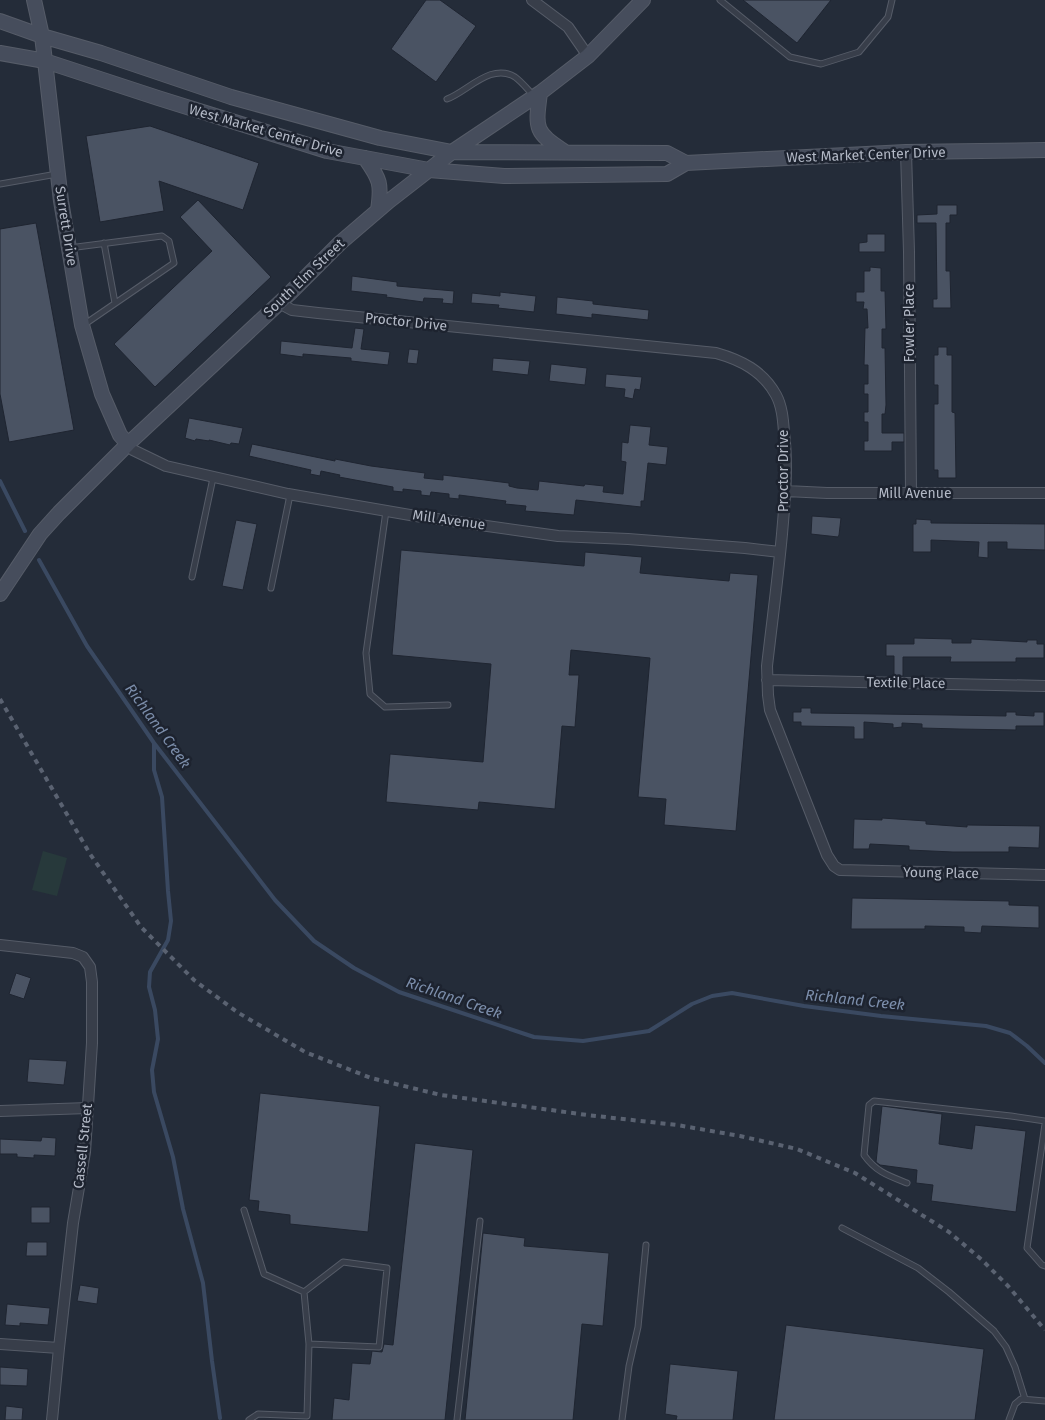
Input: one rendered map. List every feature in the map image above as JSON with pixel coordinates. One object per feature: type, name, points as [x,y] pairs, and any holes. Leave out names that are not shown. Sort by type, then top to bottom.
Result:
[{"type":"main road","name":"Surrett Drive","points":[[34,0],[42,36],[57,174],[82,326],[102,394],[120,435],[128,444]]},
{"type":"main road","name":"South Elm Street","points":[[0,594],[40,534],[59,513],[128,444],[279,303],[340,243],[378,210],[452,152],[537,95],[588,56],[643,0]]},
{"type":"main road","name":"West Market Center Drive","points":[[0,21],[231,97],[380,138],[452,152],[667,154],[686,163]]},
{"type":"main road","name":"West Market Center Drive","points":[[0,53],[45,61],[327,151],[430,170],[504,176],[667,174],[686,163],[906,152],[1045,150]]},
{"type":"main road","points":[[537,95],[539,128],[545,138],[565,152]]},
{"type":"main road","points":[[365,158],[377,175],[380,186],[378,210]]},
{"type":"street","points":[[532,0],[568,27],[588,56]]},
{"type":"street","name":"Fowler Place","points":[[906,152],[909,235],[911,493]]},
{"type":"street","name":"Proctor Drive","points":[[279,303],[292,310],[318,313],[716,352],[750,366],[768,383],[777,396],[782,411],[786,446],[786,491],[767,666],[770,710],[827,855],[838,869]]},
{"type":"street","name":"Mill Avenue","points":[[128,444],[133,450],[159,464],[213,478],[290,494],[386,511],[558,536],[706,545],[780,552]]},
{"type":"street","name":"Mill Avenue","points":[[786,491],[827,493],[1045,493]]},
{"type":"street","name":"Textile Place","points":[[768,680],[1045,686]]},
{"type":"street","name":"Young Place","points":[[838,869],[1045,876]]},
{"type":"street","name":"Cassell Street","points":[[0,945],[73,953],[83,957],[90,967],[92,982],[92,1043],[85,1152],[73,1223],[58,1348],[52,1420]]},
{"type":"street","points":[[0,1112],[88,1108]]},
{"type":"street","points":[[0,1344],[58,1348]]},
{"type":"lane","points":[[720,0],[790,57],[821,64],[859,52],[888,17],[892,0]]},
{"type":"lane","points":[[447,99],[459,94],[486,76],[500,72],[508,73],[537,95]]},
{"type":"lane","points":[[0,184],[57,174]]},
{"type":"lane","points":[[69,248],[162,236],[169,241],[174,263],[82,326]]},
{"type":"lane","points":[[104,243],[115,303]]},
{"type":"lane","points":[[192,577],[213,478]]},
{"type":"lane","points":[[271,588],[290,494]]},
{"type":"lane","points":[[386,511],[366,653],[370,694],[385,707],[448,705]]},
{"type":"lane","points":[[907,1184],[871,1166],[864,1155],[869,1105],[874,1101],[1011,1116],[1045,1123],[1027,1248],[1045,1266]]},
{"type":"lane","points":[[244,1210],[264,1274],[304,1292]]},
{"type":"lane","points":[[457,1420],[480,1221]]},
{"type":"lane","points":[[842,1228],[918,1268],[994,1331],[1006,1347],[1016,1367],[1025,1399]]},
{"type":"lane","points":[[622,1420],[629,1366],[638,1327],[646,1245]]},
{"type":"lane","points":[[304,1292],[343,1262],[387,1268],[379,1347],[309,1344]]},
{"type":"lane","points":[[249,1420],[258,1414],[307,1418],[309,1344],[304,1292]]},
{"type":"lane","points":[[1010,1420],[1010,1415],[1021,1399],[1045,1401]]},
{"type":"shaded area","points":[[43,851],[67,858],[57,896],[32,890]]},
{"type":"building","points":[[426,0],[440,0],[476,26],[436,82],[391,49]]},
{"type":"building","points":[[743,0],[831,0],[797,43]]},
{"type":"building","points":[[150,126],[259,163],[243,210],[159,181],[164,211],[100,222],[86,136]]},
{"type":"building","points":[[198,200],[271,277],[155,387],[114,344],[212,251],[180,217]]},
{"type":"building","points":[[937,205],[957,205],[957,215],[950,215],[950,223],[946,223],[946,271],[950,271],[951,308],[933,308],[933,299],[937,299],[936,223],[917,223],[917,215],[937,214]]},
{"type":"building","points":[[36,223],[74,430],[9,442],[0,394],[0,229]]},
{"type":"building","points":[[867,234],[885,234],[885,252],[859,252],[859,243],[867,242]]},
{"type":"building","points":[[870,267],[881,268],[881,291],[885,291],[886,329],[882,329],[882,348],[885,348],[886,405],[885,414],[882,414],[882,433],[904,433],[904,442],[892,442],[892,451],[864,451],[864,441],[868,441],[868,422],[864,422],[864,412],[868,412],[868,394],[864,394],[864,384],[868,384],[868,365],[864,365],[865,328],[868,328],[867,309],[863,309],[864,302],[856,302],[856,292],[864,292],[864,271],[870,271]]},
{"type":"building","points":[[352,276],[397,282],[397,286],[454,291],[453,304],[442,303],[443,299],[424,298],[423,302],[351,291]]},
{"type":"building","points":[[500,292],[536,296],[534,312],[498,308],[499,305],[471,303],[472,293],[500,296]]},
{"type":"building","points":[[557,297],[593,301],[593,304],[649,310],[648,320],[592,314],[592,318],[556,314]]},
{"type":"building","points":[[355,328],[364,329],[361,349],[390,352],[388,365],[351,361],[351,358],[303,354],[303,357],[280,354],[281,341],[352,348]]},
{"type":"building","points":[[938,347],[947,347],[947,355],[952,355],[952,412],[955,413],[956,478],[938,478],[938,470],[934,470],[934,404],[938,404],[938,385],[934,385],[934,355],[938,355]]},
{"type":"building","points":[[409,349],[419,350],[417,364],[407,363]]},
{"type":"building","points":[[493,358],[530,361],[528,375],[492,371]]},
{"type":"building","points":[[551,364],[587,368],[585,385],[549,381]]},
{"type":"building","points":[[606,374],[642,377],[640,390],[635,389],[633,399],[624,397],[625,389],[605,387]]},
{"type":"building","points":[[189,418],[243,428],[239,444],[231,443],[230,445],[209,440],[196,439],[195,441],[185,438]]},
{"type":"building","points":[[630,425],[651,427],[649,445],[668,447],[666,465],[648,463],[644,501],[641,501],[641,507],[576,500],[574,515],[525,511],[526,506],[505,504],[506,501],[459,495],[459,499],[449,498],[449,494],[431,492],[430,496],[421,495],[421,491],[403,489],[403,492],[393,491],[393,487],[339,477],[340,475],[321,471],[320,476],[310,474],[311,470],[249,456],[252,444],[335,461],[335,459],[425,473],[424,478],[443,480],[443,475],[509,483],[509,486],[517,488],[538,490],[539,481],[584,486],[585,484],[604,486],[603,492],[623,494],[626,462],[621,461],[622,442],[628,443]]},
{"type":"building","points":[[812,516],[841,518],[838,537],[811,534]]},
{"type":"building","points":[[916,519],[931,520],[931,523],[1045,524],[1045,550],[1007,549],[1007,542],[988,542],[988,558],[978,557],[979,542],[931,540],[931,552],[913,552],[913,524],[916,524]]},
{"type":"building","points":[[236,520],[257,524],[243,590],[222,586]]},
{"type":"building","points":[[401,550],[584,566],[585,552],[642,557],[640,573],[729,581],[730,573],[758,575],[736,831],[664,825],[666,799],[638,797],[650,658],[571,650],[569,675],[579,675],[575,727],[562,726],[555,809],[479,802],[478,810],[386,802],[390,754],[483,762],[491,664],[392,655]]},
{"type":"building","points":[[914,638],[952,639],[952,643],[971,643],[971,639],[1027,642],[1027,640],[1037,640],[1037,644],[1044,644],[1044,658],[1016,658],[1016,662],[950,662],[951,657],[903,657],[903,676],[894,676],[894,656],[886,656],[886,644],[914,644]]},
{"type":"building","points":[[801,708],[811,708],[811,713],[1006,716],[1006,712],[1016,712],[1016,715],[1034,716],[1034,712],[1044,712],[1044,726],[1016,726],[1016,730],[959,729],[922,728],[922,724],[902,723],[902,727],[893,728],[893,724],[864,722],[864,739],[854,739],[854,727],[801,726],[801,722],[793,722],[793,712],[801,712]]},
{"type":"building","points":[[882,818],[926,821],[926,824],[967,827],[967,825],[1040,826],[1039,848],[1009,847],[1009,852],[953,852],[909,850],[909,846],[870,844],[869,849],[853,849],[854,819],[882,820]]},
{"type":"building","points":[[852,898],[1009,901],[1009,905],[1039,906],[1039,928],[982,926],[981,933],[964,932],[964,927],[925,926],[925,929],[851,929]]},
{"type":"building","points":[[16,973],[31,978],[24,999],[9,994]]},
{"type":"building","points":[[29,1059],[67,1061],[64,1085],[27,1082]]},
{"type":"building","points":[[260,1093],[380,1106],[368,1232],[290,1224],[290,1215],[258,1211],[259,1201],[249,1200]]},
{"type":"building","points":[[882,1106],[942,1114],[939,1144],[972,1149],[975,1125],[1026,1131],[1016,1212],[931,1201],[933,1185],[916,1183],[917,1170],[880,1165],[876,1162]]},
{"type":"building","points":[[42,1137],[56,1138],[55,1156],[34,1155],[34,1158],[17,1157],[17,1154],[0,1154],[0,1139],[41,1141]]},
{"type":"building","points":[[415,1143],[473,1150],[445,1420],[332,1420],[334,1398],[349,1400],[352,1363],[370,1364],[372,1351],[382,1352],[384,1344],[393,1345]]},
{"type":"building","points":[[31,1207],[50,1207],[50,1223],[31,1223]]},
{"type":"building","points":[[483,1233],[525,1238],[524,1246],[609,1253],[603,1326],[582,1324],[573,1420],[465,1420]]},
{"type":"building","points":[[27,1242],[47,1242],[47,1256],[26,1256]]},
{"type":"building","points":[[80,1285],[99,1288],[97,1304],[77,1301]]},
{"type":"building","points":[[7,1304],[50,1308],[48,1325],[20,1323],[20,1326],[5,1325]]},
{"type":"building","points":[[786,1325],[984,1349],[975,1420],[774,1420]]},
{"type":"building","points":[[670,1364],[738,1371],[733,1420],[676,1420],[677,1416],[665,1414]]},
{"type":"building","points":[[0,1367],[28,1369],[27,1386],[0,1385]]},
{"type":"building","points":[[6,1406],[23,1408],[22,1420],[5,1420]]},
{"type":"waterway","name":"Richland Creek","points":[[0,481],[25,531]]},
{"type":"waterway","name":"Richland Creek","points":[[39,560],[87,646],[154,743],[275,900],[314,941],[354,968],[399,992],[534,1037],[583,1041],[649,1031],[692,1004],[712,996],[732,993],[804,1006],[881,1016],[986,1026],[1010,1033],[1045,1063]]},
{"type":"waterway","points":[[154,743],[154,770],[162,797],[171,921],[168,940],[150,972],[149,987],[155,1010],[158,1039],[152,1070],[154,1092],[173,1157],[183,1209],[203,1283],[220,1418]]},
{"type":"railway","points":[[0,699],[90,854],[141,927],[194,980],[237,1012],[305,1052],[371,1078],[441,1095],[677,1125],[740,1136],[797,1149],[855,1173],[949,1232],[982,1260],[1008,1286],[1045,1330]]}]
